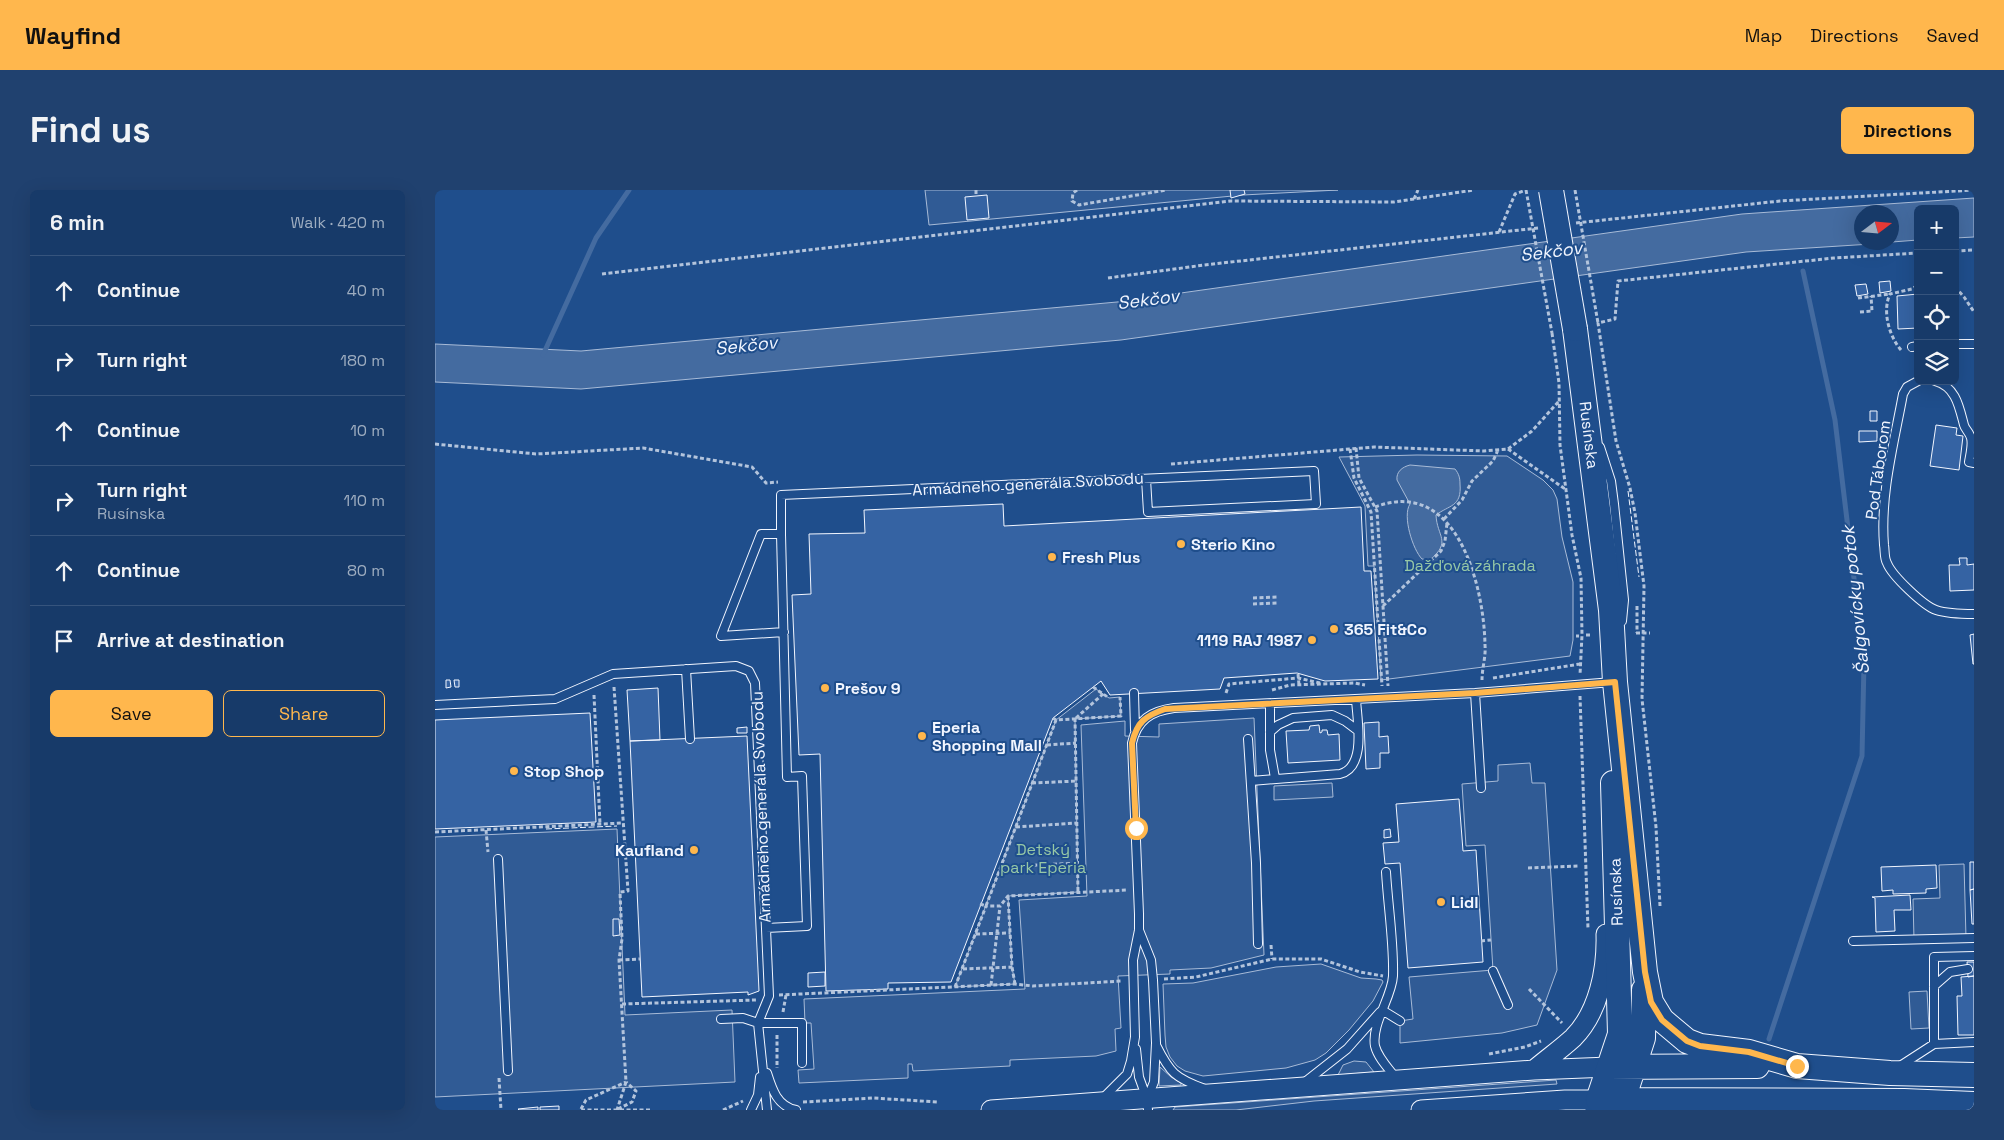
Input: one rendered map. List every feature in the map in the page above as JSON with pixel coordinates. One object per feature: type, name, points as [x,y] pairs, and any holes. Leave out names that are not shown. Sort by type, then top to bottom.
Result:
[{"type":"main road","name":"Rusínska","points":[[1551,190],[1575,329],[1611,610],[1615,682],[1645,972]]},
{"type":"main road","name":"Rusínska","points":[[1596,1105],[1620,1034],[1613,797],[1615,682]]},
{"type":"main road","points":[[1645,972],[1651,1002],[1662,1020],[1687,1041],[1700,1046],[1749,1052],[1797,1066]]},
{"type":"main road","points":[[1621,1105],[1643,1038],[1645,972]]},
{"type":"main road","points":[[1609,1067],[1797,1066],[1890,1073],[1974,1075]]},
{"type":"main road","points":[[1596,1105],[1746,1099],[1974,1104]]},
{"type":"street","points":[[1534,1070],[1574,1037],[1595,1006],[1606,957],[1603,838],[1613,797]]},
{"type":"street","points":[[991,1110],[1100,1101],[1147,1104],[1216,1094],[1534,1070],[1609,1067]]},
{"type":"street","points":[[1703,1110],[1746,1099]]},
{"type":"street","points":[[1432,1110],[1565,1100],[1596,1105]]},
{"type":"lane","points":[[1959,344],[1974,344]]},
{"type":"lane","name":"Pod Táborom","points":[[1914,383],[1907,387],[1903,394],[1885,502],[1883,531],[1886,563],[1919,598],[1935,610],[1974,614]]},
{"type":"lane","points":[[1944,385],[1960,405],[1964,425],[1971,438],[1969,462],[1974,463]]},
{"type":"lane","name":"Armádneho generála Svobodu","points":[[781,534],[781,495],[1315,471],[1316,504],[1148,512],[1146,479]]},
{"type":"lane","points":[[766,928],[807,926],[802,776],[787,777],[784,632],[781,534],[761,534],[721,636],[784,632]]},
{"type":"lane","name":"Armádneho generála Svobodu","points":[[435,705],[555,699],[613,674],[736,666],[749,671],[755,682],[769,996],[758,1023]]},
{"type":"lane","points":[[686,669],[690,739]]},
{"type":"lane","points":[[1135,730],[1146,718],[1165,709],[1475,693],[1615,682]]},
{"type":"lane","points":[[1134,693],[1135,730],[1132,743],[1139,930],[1133,960],[1135,1037],[1139,1078],[1147,1104]]},
{"type":"lane","points":[[1475,693],[1481,788]]},
{"type":"lane","points":[[1251,781],[1345,773],[1353,765],[1359,754],[1356,699]]},
{"type":"lane","points":[[1270,704],[1270,750],[1275,778]]},
{"type":"lane","points":[[1271,732],[1278,725],[1293,718],[1332,715],[1345,720],[1357,730]]},
{"type":"lane","points":[[1248,740],[1256,863],[1258,944]]},
{"type":"lane","points":[[498,859],[508,1071]]},
{"type":"lane","points":[[1386,872],[1393,978],[1382,1010],[1375,1037],[1375,1046],[1378,1054],[1397,1080]]},
{"type":"lane","points":[[1139,930],[1151,960],[1156,1043],[1154,1082],[1147,1104]]},
{"type":"lane","points":[[1853,941],[1974,938]]},
{"type":"lane","points":[[1934,1044],[1934,957],[1974,956]]},
{"type":"lane","points":[[1934,986],[1950,972],[1967,969]]},
{"type":"lane","points":[[1493,971],[1509,1005]]},
{"type":"lane","points":[[1382,1010],[1400,1021]]},
{"type":"lane","points":[[1295,1088],[1347,1049],[1382,1010]]},
{"type":"lane","points":[[721,1019],[743,1018],[758,1023],[801,1023],[802,1063]]},
{"type":"lane","points":[[758,1023],[767,1110]]},
{"type":"lane","points":[[1100,1101],[1127,1074],[1135,1037]]},
{"type":"lane","points":[[1890,1073],[1934,1044],[1974,1042]]},
{"type":"lane","points":[[1156,1043],[1167,1066],[1176,1075],[1188,1083],[1216,1094]]},
{"type":"lane","points":[[751,1110],[758,1096],[762,1060]]},
{"type":"lane","points":[[762,1060],[775,1096],[786,1106],[796,1110]]},
{"type":"path","points":[[976,190],[976,196]]},
{"type":"path","points":[[1077,190],[1073,193],[1072,201],[1079,205],[1166,190]]},
{"type":"path","points":[[1414,199],[1418,190]]},
{"type":"path","points":[[602,274],[1231,201],[1394,202],[1474,190]]},
{"type":"path","points":[[1499,233],[1515,194],[1526,190],[1552,333],[1560,400],[1560,445],[1572,535],[1581,578],[1582,635],[1580,664],[1588,930]]},
{"type":"path","points":[[1575,190],[1616,442],[1630,488],[1635,513],[1644,586],[1642,699],[1656,827],[1661,911]]},
{"type":"path","points":[[1959,251],[1974,250]]},
{"type":"path","points":[[1598,323],[1615,318],[1618,280],[1833,258],[1914,254]]},
{"type":"path","points":[[1858,298],[1890,294],[1914,288]]},
{"type":"path","points":[[1959,292],[1974,312]]},
{"type":"path","points":[[1890,294],[1887,300],[1889,326],[1894,340],[1902,352]]},
{"type":"path","points":[[1860,312],[1872,310],[1871,296]]},
{"type":"path","points":[[1163,464],[1374,447],[1484,451],[1508,449],[1532,431],[1560,400]]},
{"type":"path","points":[[435,444],[536,454],[643,448],[752,467],[766,482],[786,482]]},
{"type":"path","points":[[1356,448],[1359,478],[1377,511],[1388,686]]},
{"type":"path","points":[[1350,449],[1354,478],[1371,512],[1382,687]]},
{"type":"path","points":[[1508,449],[1566,489]]},
{"type":"path","points":[[1444,519],[1462,500],[1472,481],[1493,462],[1498,450]]},
{"type":"path","points":[[1375,507],[1391,501],[1417,503],[1444,519],[1464,548],[1475,577],[1482,609],[1485,647],[1482,680],[1473,680]]},
{"type":"path","points":[[1383,606],[1441,551],[1445,541],[1447,523]]},
{"type":"path","points":[[1253,598],[1278,597]]},
{"type":"path","points":[[1253,604],[1279,603]]},
{"type":"path","points":[[1635,634],[1650,633]]},
{"type":"path","points":[[1586,635],[1591,635]]},
{"type":"path","points":[[1492,678],[1580,664]]},
{"type":"path","points":[[613,674],[627,891],[620,892],[622,939],[619,960],[626,1082],[618,1109]]},
{"type":"path","points":[[1298,674],[1299,684]]},
{"type":"path","points":[[1226,693],[1229,684],[1299,678],[1327,684]]},
{"type":"path","points":[[593,682],[600,824]]},
{"type":"path","points":[[1267,691],[1299,684],[1354,683],[1367,686]]},
{"type":"path","points":[[1374,686],[1398,686]]},
{"type":"path","points":[[1093,687],[1109,698]]},
{"type":"path","points":[[1075,718],[1103,694]]},
{"type":"path","points":[[955,987],[1047,745],[1055,719],[1121,716],[1120,698]]},
{"type":"path","points":[[1007,896],[1078,892],[1075,718]]},
{"type":"path","points":[[1047,745],[1076,743]]},
{"type":"path","points":[[1032,784],[1077,781]]},
{"type":"path","points":[[435,832],[623,823]]},
{"type":"path","points":[[1016,826],[1077,823]]},
{"type":"path","points":[[1001,867],[1078,864]]},
{"type":"path","points":[[1528,868],[1579,866]]},
{"type":"path","points":[[991,985],[1000,906],[1007,896]]},
{"type":"path","points":[[1007,896],[1012,968],[1015,984]]},
{"type":"path","points":[[980,904],[1000,906]]},
{"type":"path","points":[[976,934],[1010,933]]},
{"type":"path","points":[[1481,941],[1491,940]]},
{"type":"path","points":[[619,960],[640,959]]},
{"type":"path","points":[[1162,979],[1196,977],[1271,960],[1311,959],[1321,959],[1360,972],[1393,978]]},
{"type":"path","points":[[963,969],[1012,968]]},
{"type":"path","points":[[787,995],[1015,984],[1033,986],[1124,981]]},
{"type":"path","points":[[1529,989],[1563,1024]]},
{"type":"path","points":[[622,1004],[757,1000]]},
{"type":"path","points":[[1499,1057],[1484,1057],[1525,1047],[1547,1039],[1527,1051],[1513,1055]]},
{"type":"path","points":[[618,1109],[632,1102],[636,1091],[626,1082]]},
{"type":"path","points":[[626,1082],[586,1100],[581,1110],[650,1110]]},
{"type":"path","points":[[798,1101],[873,1098],[938,1102]]},
{"type":"path","points":[[501,1101],[501,1110]]},
{"type":"shaded area","points":[[925,190],[1338,190],[1243,195],[929,225]]},
{"type":"shaded area","name":"Dažďová záhrada","points":[[1417,455],[1507,456],[1543,480],[1553,490],[1557,499],[1562,537],[1573,582],[1573,640],[1570,656],[1381,680],[1374,566],[1368,566],[1365,506],[1339,457]]},
{"type":"shaded area","name":"Detský park Eperia","points":[[1096,689],[1109,698],[1120,697],[1121,716],[1075,719],[1078,892],[1008,896],[1012,967],[1015,984],[955,987],[1056,720]]},
{"type":"shaded area","points":[[1254,718],[1264,955],[1211,968],[1170,970],[1170,974],[1118,976],[1121,1028],[1115,1029],[1116,1051],[1096,1056],[1010,1060],[1010,1066],[913,1071],[912,1064],[908,1064],[908,1078],[799,1083],[798,1070],[814,1069],[811,1023],[805,1023],[804,999],[1025,989],[1019,900],[1087,896],[1081,725],[1125,721],[1125,736],[1159,737],[1159,724]]},
{"type":"shaded area","points":[[1530,763],[1532,783],[1545,783],[1557,970],[1537,1025],[1502,1033],[1400,1043],[1400,1021],[1413,1019],[1409,977],[1493,970],[1485,845],[1466,846],[1462,784],[1498,781],[1498,765]]},
{"type":"shaded area","points":[[1332,783],[1333,797],[1274,800],[1274,786]]},
{"type":"shaded area","points":[[617,829],[625,1015],[732,1010],[735,1082],[435,1097],[435,837]]},
{"type":"shaded area","points":[[1964,864],[1966,938],[1914,940],[1913,899],[1940,898],[1939,865]]},
{"type":"shaded area","points":[[1321,964],[1361,978],[1382,980],[1383,982],[1373,1001],[1349,1030],[1326,1053],[1315,1060],[1286,1068],[1203,1076],[1185,1071],[1177,1066],[1170,1057],[1166,1047],[1163,984],[1193,983],[1276,967]]},
{"type":"shaded area","points":[[1927,991],[1929,1028],[1911,1029],[1909,992]]},
{"type":"shaded area","points":[[1354,1061],[1366,1062],[1374,1072],[1338,1075],[1343,1065]]},
{"type":"shaded area","points":[[1160,1067],[1181,1083],[1181,1085],[1159,1086]]},
{"type":"shaded area","points":[[1556,1080],[1557,1084],[1314,1101],[1236,1110],[1173,1110],[1175,1107]]},
{"type":"water","points":[[1974,198],[1974,237],[1959,238],[1959,205],[1914,205],[1914,240],[1899,241],[1899,205],[1872,205]]},
{"type":"water","name":"Sekčov","points":[[1854,206],[1854,245],[1746,252],[1121,340],[581,389],[435,382],[435,344],[581,351],[1117,302],[1742,214]]},
{"type":"water","points":[[1410,465],[1455,469],[1459,478],[1460,492],[1457,501],[1436,515],[1442,543],[1437,554],[1430,560],[1422,559],[1412,541],[1407,516],[1410,504],[1397,480],[1400,470]]},
{"type":"building","points":[[1230,190],[1244,190],[1245,194],[1231,198]]},
{"type":"building","points":[[987,195],[989,218],[967,220],[965,197]]},
{"type":"building","points":[[1890,281],[1891,291],[1880,293],[1879,282]]},
{"type":"building","points":[[1866,284],[1868,294],[1857,296],[1855,285]]},
{"type":"building","points":[[1914,294],[1914,328],[1898,329],[1897,296]]},
{"type":"building","points":[[1870,411],[1877,411],[1877,421],[1870,421]]},
{"type":"building","points":[[1936,425],[1957,428],[1956,435],[1963,436],[1959,470],[1930,466]]},
{"type":"building","points":[[1859,431],[1877,431],[1877,441],[1859,442]]},
{"type":"building","name":"Eperia Shopping Mall","points":[[1003,504],[1004,526],[1361,507],[1364,571],[1371,571],[1378,679],[1325,681],[1297,673],[1224,678],[1220,689],[1110,695],[1101,681],[1053,718],[951,982],[888,983],[888,989],[826,991],[820,754],[799,755],[792,595],[811,594],[809,534],[865,533],[864,510]]},
{"type":"building","points":[[1959,558],[1967,558],[1967,565],[1974,564],[1974,590],[1950,591],[1949,565],[1960,565]]},
{"type":"building","points":[[1974,634],[1974,664],[1973,664],[1970,635]]},
{"type":"building","points":[[446,680],[450,680],[451,687],[446,688]]},
{"type":"building","points":[[454,680],[459,680],[459,687],[455,687]]},
{"type":"building","points":[[658,688],[660,740],[630,741],[627,690]]},
{"type":"building","name":"Stop Shop","points":[[590,713],[596,822],[435,829],[435,720]]},
{"type":"building","points":[[1379,722],[1379,737],[1388,736],[1389,753],[1380,753],[1380,768],[1366,769],[1364,723]]},
{"type":"building","points":[[1319,725],[1320,733],[1322,730],[1327,730],[1328,735],[1339,734],[1340,760],[1288,763],[1286,731],[1309,730],[1310,726]]},
{"type":"building","points":[[747,727],[747,733],[737,733],[737,728]]},
{"type":"building","name":"Kaufland","points":[[747,736],[759,991],[748,995],[748,992],[642,997],[630,741]]},
{"type":"building","name":"Lidl","points":[[1459,799],[1463,851],[1476,850],[1483,962],[1408,968],[1400,863],[1385,864],[1383,843],[1399,842],[1396,804]]},
{"type":"building","points":[[1390,829],[1391,837],[1384,838],[1384,830]]},
{"type":"building","points":[[1970,862],[1974,862],[1974,889],[1970,890]]},
{"type":"building","points":[[1936,865],[1937,888],[1926,889],[1926,893],[1893,894],[1893,890],[1882,891],[1881,867]]},
{"type":"building","points":[[1974,889],[1974,924],[1972,924],[1970,890]]},
{"type":"building","points":[[1910,895],[1911,910],[1894,910],[1895,931],[1876,932],[1875,898],[1872,897]]},
{"type":"building","points":[[613,919],[619,919],[620,935],[613,936]]},
{"type":"building","points":[[1967,962],[1974,962],[1974,976],[1968,977]]},
{"type":"building","points":[[825,972],[825,986],[808,987],[808,973]]},
{"type":"building","points":[[1974,976],[1974,1035],[1958,1035],[1957,996],[1962,996],[1961,977]]},
{"type":"building","points":[[559,1106],[559,1110],[540,1110],[540,1107]]},
{"type":"building","points":[[538,1107],[538,1110],[518,1109]]},
{"type":"waterway","points":[[543,355],[596,238],[629,190]]},
{"type":"waterway","name":"Šalgovícky potok","points":[[1769,1039],[1862,756],[1864,662],[1835,420],[1803,271]]},
{"type":"fence","points":[[1628,491],[1639,577]]},
{"type":"fence","points":[[546,829],[617,826]]},
{"type":"place","name":"Sterio Kino","points":[[1181,544]]},
{"type":"place","name":"Fresh Plus","points":[[1052,557]]},
{"type":"place","name":"365 Fit&Co","points":[[1334,629]]},
{"type":"place","name":"1119 RAJ 1987","points":[[1312,640]]},
{"type":"place","name":"Prešov 9","points":[[825,688]]},
{"type":"place","name":"Eperia Shopping Mall","points":[[922,736]]},
{"type":"place","name":"Stop Shop","points":[[514,771]]},
{"type":"place","name":"Kaufland","points":[[694,850]]},
{"type":"place","name":"Lidl","points":[[1441,902]]},
{"type":"route","points":[[1136,828],[1132,743],[1135,730],[1146,718],[1155,712],[1174,708],[1475,693],[1615,682],[1631,818],[1645,972],[1651,1002],[1662,1020],[1687,1041],[1700,1046],[1749,1052],[1797,1066]]}]
